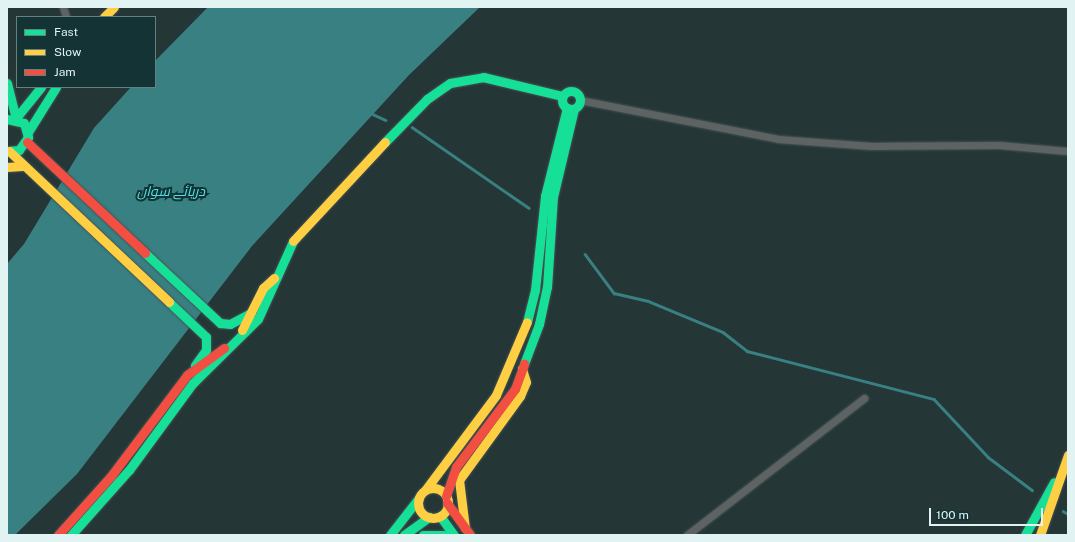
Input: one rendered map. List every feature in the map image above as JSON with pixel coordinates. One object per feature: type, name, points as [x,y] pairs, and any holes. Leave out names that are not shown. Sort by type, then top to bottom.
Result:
[{"type":"main road","points":[[105,16],[114,7]]},
{"type":"main road","points":[[71,535],[129,470],[193,384],[251,329],[267,304],[274,278],[295,235],[346,184],[348,176],[369,155],[377,154],[428,100],[454,82],[483,77],[563,96],[570,109],[553,197],[544,308],[522,369],[506,404],[452,473],[447,499],[440,516]]},
{"type":"main road","points":[[7,83],[11,119]]},
{"type":"main road","points":[[11,119],[40,88]]},
{"type":"main road","points":[[8,152],[20,150],[27,142],[28,132],[55,88]]},
{"type":"main road","points":[[390,535],[496,395],[525,332],[535,290],[545,196],[570,109],[580,100],[570,91],[563,96]]},
{"type":"main road","points":[[11,119],[24,123],[28,132]]},
{"type":"main road","points":[[27,142],[215,319],[230,324],[251,312]]},
{"type":"main road","points":[[8,152],[202,332],[207,345],[192,370],[111,476],[58,535]]},
{"type":"main road","points":[[7,167],[25,168]]},
{"type":"main road","points":[[192,370],[228,345],[248,322],[251,312],[263,288],[274,278]]},
{"type":"main road","points":[[468,531],[459,480],[520,396],[526,382],[522,369]]},
{"type":"main road","points":[[1025,535],[1067,458]]},
{"type":"main road","points":[[1040,535],[1067,458]]},
{"type":"main road","points":[[426,489],[439,489],[468,531]]},
{"type":"main road","points":[[418,499],[420,510],[429,517]]},
{"type":"main road","points":[[404,535],[429,517],[440,516]]},
{"type":"main road","points":[[440,516],[454,535]]},
{"type":"main road","points":[[423,535],[444,535]]},
{"type":"street","points":[[580,100],[778,139],[872,146],[999,145],[1068,151]]},
{"type":"street","points":[[687,535],[864,398]]},
{"type":"water","name":"دریائے سواں","points":[[208,7],[480,7],[409,75],[252,246],[77,474],[15,535],[7,535],[7,264],[24,244],[94,128],[130,88],[156,88],[156,60]]},
{"type":"waterway","points":[[370,113],[386,120]]},
{"type":"waterway","points":[[412,127],[529,208]]},
{"type":"waterway","points":[[585,254],[614,293],[648,301],[723,332],[747,351],[934,399],[988,457],[1032,490]]},
{"type":"waterway","points":[[1063,511],[1068,514]]},
{"type":"traffic: fast","points":[[385,142],[427,99],[450,83],[483,77],[563,96]]},
{"type":"traffic: fast","points":[[7,83],[16,118]]},
{"type":"traffic: fast","points":[[16,118],[40,88]]},
{"type":"traffic: fast","points":[[28,132],[55,88]]},
{"type":"traffic: fast","points":[[571,91],[577,94],[580,100],[577,106],[571,109],[565,106],[562,100],[565,94],[571,91]]},
{"type":"traffic: fast","points":[[527,322],[535,290],[545,196],[567,108]]},
{"type":"traffic: fast","points":[[524,364],[539,324],[547,287],[553,197],[574,109]]},
{"type":"traffic: fast","points":[[7,119],[24,123],[28,137],[19,150],[7,151]]},
{"type":"traffic: fast","points":[[71,535],[129,470],[193,383],[258,319],[293,241]]},
{"type":"traffic: fast","points":[[145,253],[220,323],[230,324],[251,313]]},
{"type":"traffic: fast","points":[[169,302],[206,337],[206,350],[195,365]]},
{"type":"traffic: fast","points":[[1025,535],[1054,482]]},
{"type":"traffic: fast","points":[[390,535],[418,499]]},
{"type":"traffic: fast","points":[[440,516],[454,535]]},
{"type":"traffic: fast","points":[[404,535],[429,517]]},
{"type":"traffic: fast","points":[[423,535],[444,535]]},
{"type":"traffic: slow","points":[[105,16],[114,7]]},
{"type":"traffic: slow","points":[[293,241],[385,142]]},
{"type":"traffic: slow","points":[[9,151],[169,302]]},
{"type":"traffic: slow","points":[[7,167],[22,166]]},
{"type":"traffic: slow","points":[[242,330],[263,288],[274,278]]},
{"type":"traffic: slow","points":[[426,489],[496,395],[527,322]]},
{"type":"traffic: slow","points":[[465,528],[459,480],[520,396],[526,382],[522,369]]},
{"type":"traffic: slow","points":[[1040,535],[1068,455]]},
{"type":"traffic: slow","points":[[433,488],[439,489],[447,497],[448,503],[447,509],[439,517],[433,518],[427,517],[419,509],[418,503],[419,497],[427,489],[433,488]]},
{"type":"traffic: jam","points":[[27,142],[145,253]]},
{"type":"traffic: jam","points":[[58,535],[111,476],[187,375],[224,348]]},
{"type":"traffic: jam","points":[[446,496],[456,467],[515,389],[524,364]]},
{"type":"traffic: jam","points":[[447,503],[470,535]]}]
